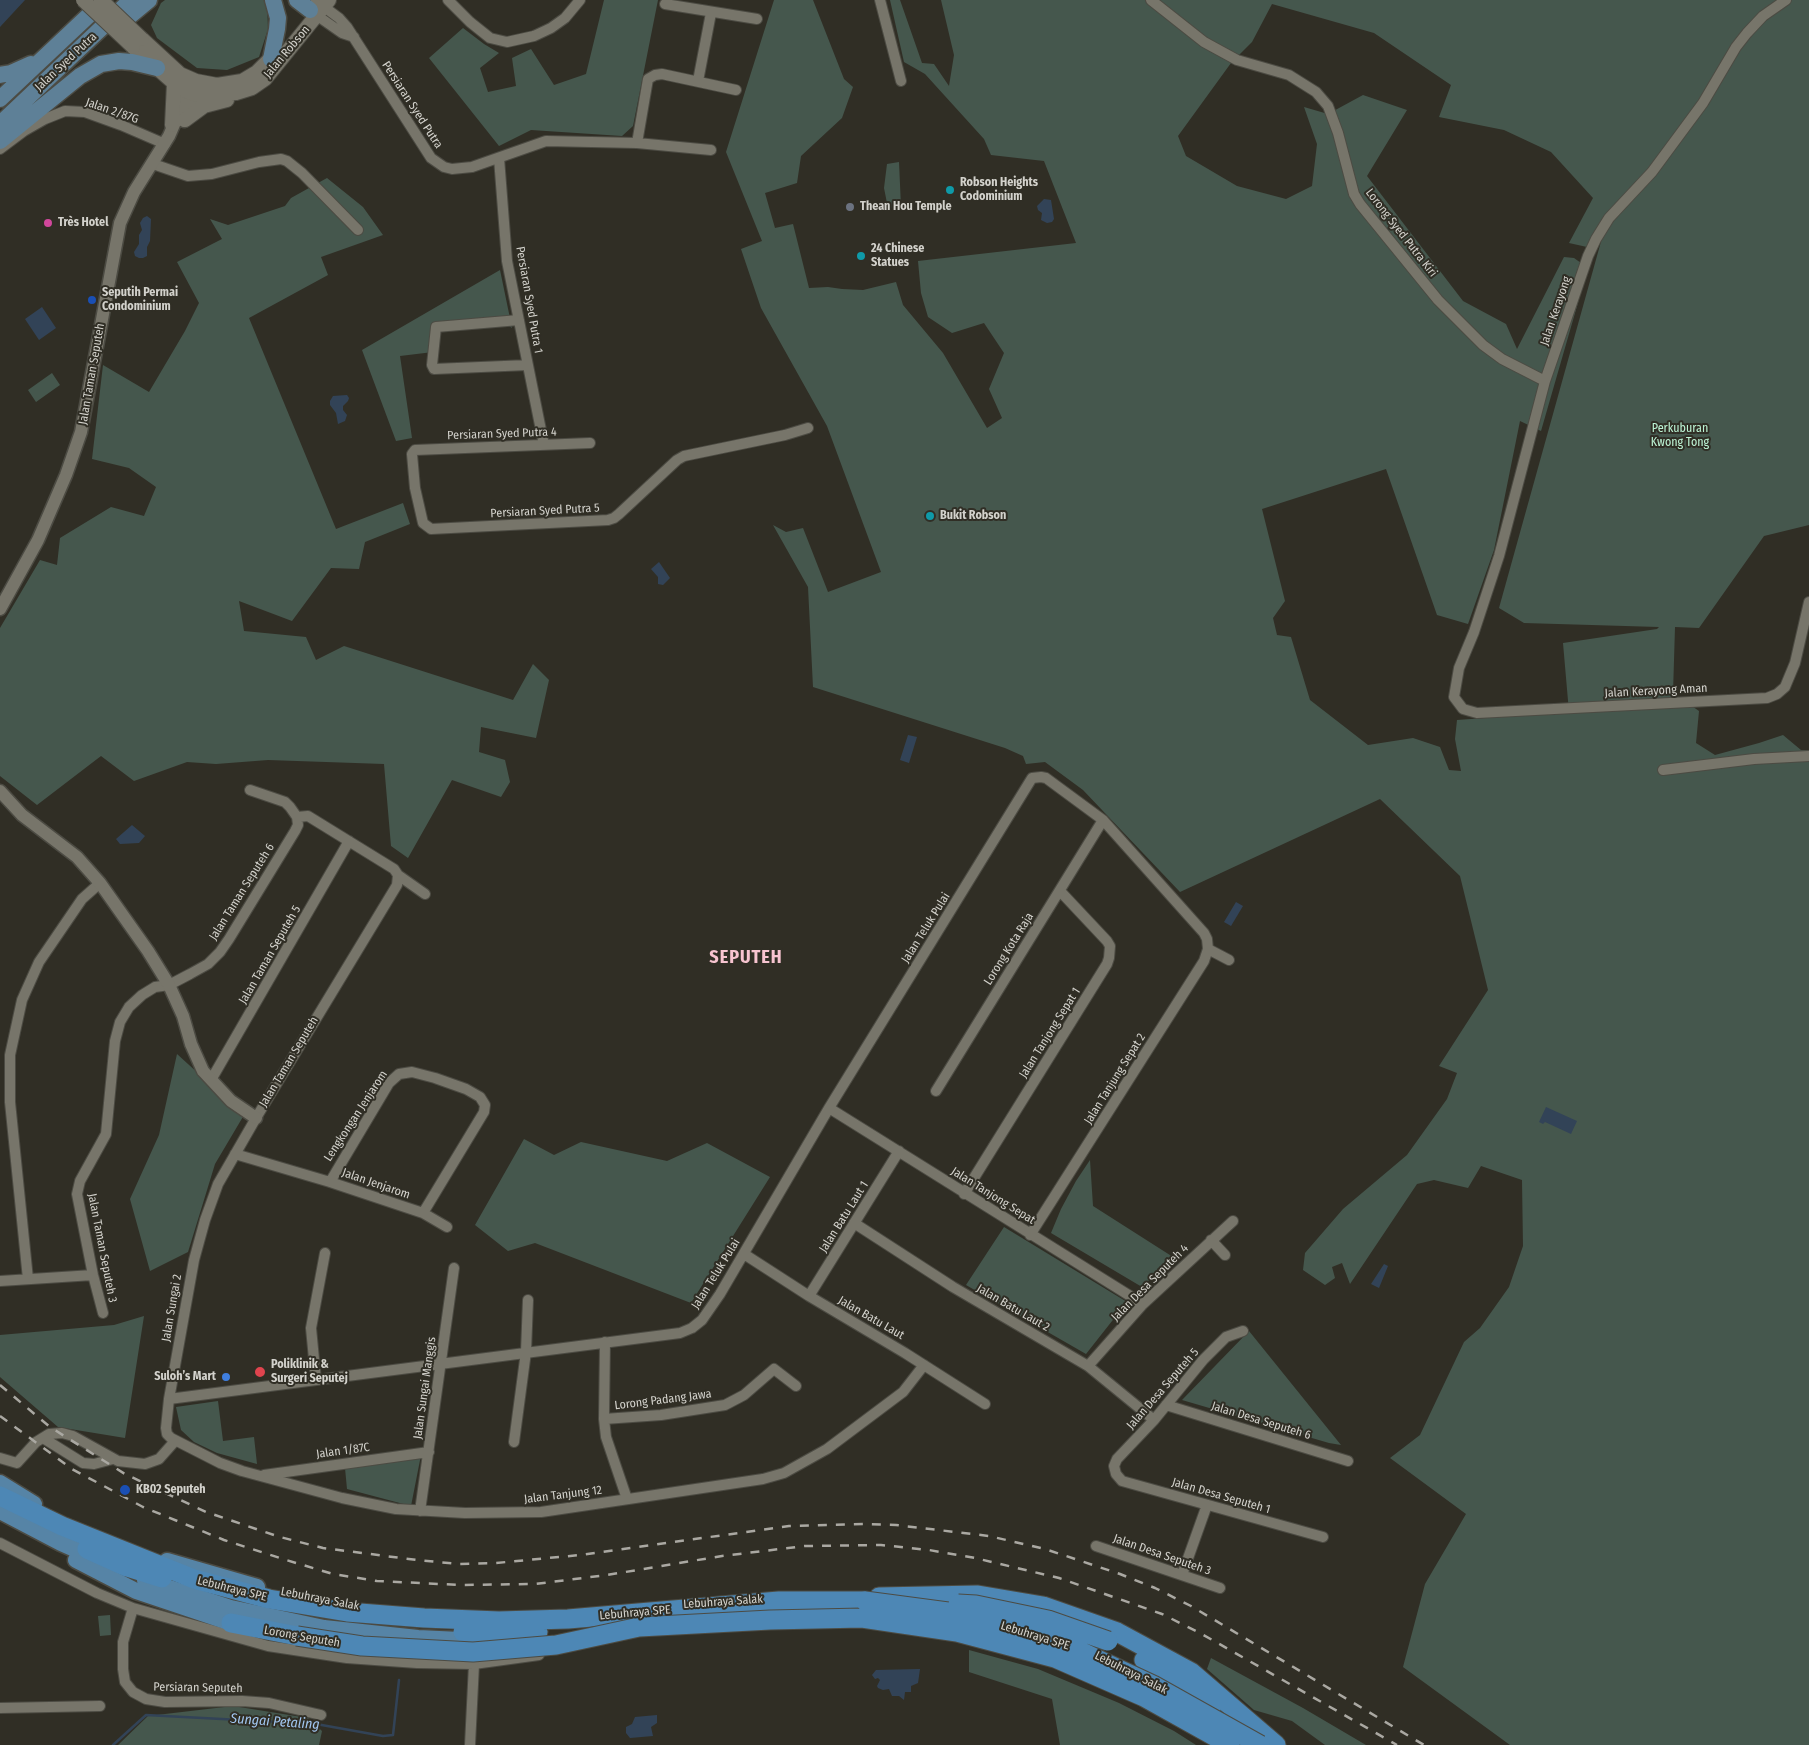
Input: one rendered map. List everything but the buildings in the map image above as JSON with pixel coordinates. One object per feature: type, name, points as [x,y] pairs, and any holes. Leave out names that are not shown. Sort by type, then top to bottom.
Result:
[{"type":"highway","points":[[0,1483],[34,1504]]},
{"type":"highway","name":"Lebuhraya Salak","points":[[0,1488],[74,1524],[162,1559],[268,1590],[372,1609],[459,1617],[568,1613],[753,1599],[860,1599],[959,1612],[1049,1638],[1095,1654],[1140,1675],[1231,1738],[1258,1745]]},
{"type":"highway","name":"Lebuhraya SPE","points":[[0,1496],[62,1526],[194,1580],[269,1598],[348,1612],[424,1618],[568,1619],[779,1601],[860,1599],[963,1614],[1063,1643],[1153,1685],[1258,1745]]},
{"type":"highway","name":"Lebuhraya SPE","points":[[0,1506],[127,1568],[191,1588],[268,1608],[345,1623],[421,1630],[499,1634],[770,1620],[862,1618],[956,1632],[1055,1658],[1231,1738]]},
{"type":"highway","name":"Lebuhraya Salak","points":[[0,1511],[61,1543],[149,1581],[231,1608],[324,1628],[418,1638],[470,1641],[528,1640],[616,1634],[748,1619],[856,1618],[956,1630],[1010,1642],[1084,1669],[1136,1694],[1217,1745]]},
{"type":"highway","points":[[0,1522],[136,1591],[231,1623],[296,1636],[362,1646],[473,1652],[556,1645],[639,1627]]},
{"type":"highway","points":[[860,1599],[978,1595],[1043,1606],[1117,1632],[1191,1672],[1276,1745]]},
{"type":"highway","points":[[860,1599],[976,1605],[1048,1620],[1108,1641],[1158,1667],[1231,1738]]},
{"type":"highway","points":[[231,1623],[324,1628]]},
{"type":"main road","points":[[83,0],[138,43]]},
{"type":"main road","points":[[100,0],[138,43]]},
{"type":"main road","name":"Jalan Syed Putra","points":[[0,99],[105,0]]},
{"type":"main road","name":"Jalan Syed Putra","points":[[5,119],[131,0]]},
{"type":"main road","points":[[5,119],[149,0]]},
{"type":"main road","points":[[271,59],[278,28],[278,18],[273,0]]},
{"type":"main road","name":"Jalan Robson","points":[[138,43],[157,68],[177,79],[196,80],[217,85],[242,81],[257,72],[271,59],[315,4]]},
{"type":"main road","name":"Jalan Robson","points":[[138,43],[193,91],[225,95],[236,93],[252,88],[266,79],[274,70],[315,4]]},
{"type":"main road","points":[[0,75],[11,73],[42,59]]},
{"type":"main road","points":[[0,141],[80,76],[101,64],[119,60],[157,68]]},
{"type":"main road","points":[[173,131],[177,79]]},
{"type":"main road","points":[[193,91],[217,85]]},
{"type":"main road","points":[[173,131],[204,106],[242,95],[252,88]]},
{"type":"street","points":[[448,0],[470,22],[490,38],[506,42],[534,36],[552,28],[565,18],[580,0]]},
{"type":"street","points":[[880,0],[901,81]]},
{"type":"street","name":"Lorong Syed Putra Kiri","points":[[1151,0],[1204,42],[1237,60],[1289,75],[1316,92],[1328,106],[1338,134],[1354,194],[1366,212],[1438,300],[1477,340],[1502,359],[1545,381]]},
{"type":"street","name":"Jalan Kerayong","points":[[1454,687],[1499,556],[1545,381],[1596,238],[1609,218],[1652,172],[1703,102],[1746,32],[1763,16],[1786,0]]},
{"type":"street","name":"Persiaran Syed Putra","points":[[315,4],[342,33],[354,37],[431,158],[438,164],[452,169],[472,167],[546,141],[637,143],[711,150]]},
{"type":"street","points":[[666,4],[711,13],[757,19]]},
{"type":"street","points":[[698,81],[711,13]]},
{"type":"street","points":[[637,143],[648,79],[655,75],[662,74],[736,90]]},
{"type":"street","name":"Jalan Taman Seputeh","points":[[0,609],[38,540],[66,475],[81,432],[120,223],[134,192],[173,131],[193,91]]},
{"type":"street","name":"Jalan 2/87G","points":[[0,149],[24,131],[45,119],[65,111],[85,112],[121,125],[173,131]]},
{"type":"street","name":"Persiaran Syed Putra 1","points":[[500,158],[507,261],[544,446]]},
{"type":"street","points":[[153,164],[188,176],[212,174],[259,162],[281,159],[302,173],[358,230]]},
{"type":"street","points":[[519,320],[436,327],[432,365],[434,370],[528,365]]},
{"type":"street","name":"Persiaran Syed Putra 5","points":[[414,450],[412,454],[415,488],[423,523],[431,529],[590,521],[614,518],[677,460],[684,456],[785,435],[808,428]]},
{"type":"street","name":"Persiaran Syed Putra 4","points":[[414,450],[544,446],[590,442]]},
{"type":"street","name":"Jalan Kerayong Aman","points":[[1454,687],[1454,697],[1463,709],[1477,713],[1768,698],[1785,687],[1795,663],[1806,623],[1809,603]]},
{"type":"street","points":[[1663,770],[1754,759],[1809,756]]},
{"type":"street","name":"Jalan Teluk Pulai","points":[[169,1400],[680,1333],[692,1328],[702,1320],[744,1254],[829,1108],[1032,778],[1046,778],[1103,820]]},
{"type":"street","points":[[250,790],[285,802],[297,817],[308,816],[394,869],[398,875],[425,894]]},
{"type":"street","name":"Jalan Taman Seputeh","points":[[0,791],[22,815],[77,857],[100,883],[148,951],[169,985],[183,1016],[191,1044],[203,1071],[231,1101],[256,1118],[397,884],[398,875]]},
{"type":"street","name":"Jalan Taman Seputeh 6","points":[[169,985],[208,964],[229,939],[295,832],[298,825],[297,817]]},
{"type":"street","points":[[1103,820],[1204,933],[1208,948],[1229,960]]},
{"type":"street","name":"Lorong Kota Raja","points":[[936,1091],[1103,820]]},
{"type":"street","name":"Jalan Taman Seputeh 5","points":[[211,1080],[349,841]]},
{"type":"street","points":[[28,1279],[10,1102],[10,1056],[22,1000],[39,962],[82,899],[100,883]]},
{"type":"street","name":"Jalan Tanjong Sepat 1","points":[[964,1194],[1109,958],[1110,946],[1107,941],[1060,892]]},
{"type":"street","name":"Jalan Tanjung Sepat 2","points":[[1030,1235],[1204,961],[1208,948]]},
{"type":"street","name":"Jalan Taman Seputeh 3","points":[[103,1312],[93,1275],[77,1194],[80,1181],[106,1134],[115,1041],[120,1022],[129,1008],[142,995],[155,987],[169,985]]},
{"type":"street","name":"Lengkongan Jenjarom","points":[[330,1182],[390,1083],[399,1074],[412,1072],[466,1088],[480,1097],[485,1105],[484,1112],[423,1213]]},
{"type":"street","name":"Jalan Tanjong Sepat","points":[[829,1108],[1143,1304]]},
{"type":"street","name":"Jalan Sungai 2","points":[[175,1441],[167,1434],[166,1428],[169,1400],[194,1260],[205,1220],[218,1184],[256,1118]]},
{"type":"street","name":"Jalan Batu Laut 1","points":[[809,1296],[899,1151]]},
{"type":"street","name":"Jalan Jenjarom","points":[[235,1154],[330,1182],[423,1213],[447,1228]]},
{"type":"street","name":"Jalan Desa Seputeh 4","points":[[1088,1366],[1143,1304],[1233,1221]]},
{"type":"street","name":"Jalan Batu Laut 2","points":[[854,1223],[953,1287],[1088,1366],[1154,1420]]},
{"type":"street","points":[[1211,1240],[1225,1254]]},
{"type":"street","points":[[316,1380],[311,1328],[325,1253]]},
{"type":"street","name":"Jalan Batu Laut","points":[[744,1254],[985,1404]]},
{"type":"street","name":"Jalan Sungai Manggis","points":[[420,1511],[454,1268]]},
{"type":"street","points":[[0,1281],[93,1275]]},
{"type":"street","points":[[514,1442],[526,1352],[528,1300]]},
{"type":"street","name":"Jalan Desa Seputeh 5","points":[[1116,1474],[1114,1466],[1117,1459],[1154,1420],[1203,1360],[1226,1337],[1243,1331]]},
{"type":"street","points":[[605,1342],[604,1419],[606,1438],[627,1499]]},
{"type":"street","name":"Jalan Tanjung 12","points":[[175,1441],[230,1467],[342,1498],[396,1509],[420,1511],[528,1513],[763,1479],[784,1472],[827,1449],[903,1392],[924,1365]]},
{"type":"street","name":"Lorong Padang Jawa","points":[[604,1419],[661,1415],[725,1405],[744,1395],[774,1369],[796,1386]]},
{"type":"street","name":"Jalan Desa Seputeh 6","points":[[1166,1405],[1348,1461]]},
{"type":"street","points":[[0,1458],[17,1463],[36,1442],[49,1434],[67,1434],[113,1459],[129,1463],[149,1463],[159,1460],[175,1441]]},
{"type":"street","points":[[43,1438],[83,1463],[94,1464],[113,1459]]},
{"type":"street","name":"Jalan 1/87C","points":[[261,1476],[429,1452]]},
{"type":"street","name":"Jalan Desa Seputeh 1","points":[[1116,1474],[1122,1480],[1322,1536]]},
{"type":"street","points":[[1182,1575],[1207,1505]]},
{"type":"street","name":"Lorong Seputeh","points":[[0,1543],[97,1593],[133,1608],[268,1646],[347,1658],[417,1663],[474,1664],[571,1650],[616,1634]]},
{"type":"street","name":"Jalan Desa Seputeh 3","points":[[1096,1546],[1220,1588]]},
{"type":"street","name":"Persiaran Seputeh","points":[[133,1608],[123,1642],[122,1668],[125,1682],[133,1692],[146,1699],[165,1702],[242,1701],[269,1703],[322,1715]]},
{"type":"street","points":[[470,1745],[474,1664]]},
{"type":"street","points":[[0,1708],[100,1706]]},
{"type":"green space","points":[[165,0],[264,0],[267,3],[268,29],[259,57],[227,70],[197,68],[157,38],[151,25],[161,3]]},
{"type":"green space","points":[[604,0],[658,0],[633,126],[622,136],[531,130],[499,146],[429,58],[463,28],[499,53],[480,68],[488,92],[516,86],[512,58],[531,49],[554,85],[586,74]]},
{"type":"green space","name":"Perkuburan Kwong Tong","points":[[774,0],[813,0],[844,79],[853,87],[842,118],[801,156],[797,183],[765,193],[775,228],[793,224],[809,288],[828,287],[863,290],[896,282],[903,305],[943,353],[987,428],[1002,418],[989,389],[1004,353],[984,323],[952,333],[928,317],[921,293],[918,261],[1076,243],[1044,161],[991,155],[984,139],[925,74],[904,62],[890,0],[900,0],[922,63],[934,64],[949,86],[954,55],[941,0],[1809,0],[1809,525],[1764,536],[1699,628],[1675,627],[1673,693],[1699,711],[1696,743],[1715,755],[1783,735],[1801,750],[1809,750],[1809,1745],[1510,1745],[1403,1667],[1425,1584],[1466,1514],[1390,1458],[1420,1435],[1464,1342],[1480,1328],[1509,1287],[1523,1246],[1522,1180],[1481,1166],[1468,1188],[1434,1180],[1417,1184],[1350,1284],[1342,1263],[1332,1267],[1335,1278],[1325,1285],[1303,1270],[1305,1253],[1343,1209],[1407,1155],[1447,1099],[1457,1073],[1439,1066],[1488,990],[1460,876],[1380,799],[1180,892],[1083,790],[1045,762],[1026,764],[1023,756],[1005,748],[813,687],[808,587],[773,525],[786,532],[803,528],[828,592],[881,572],[827,426],[761,308],[741,249],[762,241],[726,152]],"holes":[[[1272,4],[1374,33],[1451,85],[1439,117],[1504,130],[1551,152],[1593,198],[1569,243],[1596,249],[1602,238],[1499,608],[1524,623],[1659,627],[1657,629],[1563,643],[1569,712],[1457,720],[1455,739],[1461,771],[1449,770],[1440,747],[1413,738],[1368,745],[1310,700],[1291,637],[1277,635],[1273,618],[1285,601],[1262,509],[1386,469],[1437,615],[1468,624],[1494,550],[1520,421],[1541,431],[1588,268],[1574,258],[1564,257],[1517,349],[1506,324],[1463,301],[1367,176],[1407,110],[1363,95],[1328,114],[1304,107],[1317,144],[1312,186],[1286,199],[1237,186],[1186,156],[1178,136],[1231,63],[1252,42]]]},
{"type":"green space","points":[[899,162],[901,207],[888,208],[884,188],[887,164]]},
{"type":"green space","points":[[327,178],[363,207],[383,235],[321,257],[328,275],[249,318],[336,529],[403,503],[410,524],[365,542],[359,569],[331,568],[292,621],[239,601],[244,631],[306,637],[316,660],[344,646],[513,700],[533,664],[549,680],[536,738],[481,727],[479,752],[505,760],[510,782],[501,797],[452,780],[408,858],[391,846],[384,764],[268,760],[216,764],[187,762],[134,781],[101,756],[37,805],[0,776],[0,628],[40,560],[57,565],[60,538],[111,507],[144,516],[156,487],[129,468],[92,459],[103,365],[149,392],[185,331],[199,303],[177,262],[222,239],[210,219],[228,225],[285,206],[291,198]]},
{"type":"green space","points":[[500,270],[512,328],[499,319],[431,326],[433,352],[400,356],[412,438],[396,441],[362,350]]},
{"type":"green space","points":[[52,373],[60,385],[36,402],[28,390]]},
{"type":"green space","points":[[177,1054],[244,1115],[215,1164],[188,1252],[150,1271],[130,1199],[159,1135]]},
{"type":"green space","points":[[524,1139],[554,1155],[581,1142],[667,1161],[707,1143],[770,1177],[691,1303],[535,1243],[508,1251],[475,1225]]},
{"type":"green space","points":[[1090,1160],[1093,1206],[1173,1257],[1142,1287],[1051,1233],[1061,1209]]},
{"type":"green space","points":[[1004,1227],[1127,1302],[1086,1354],[966,1285]]},
{"type":"green space","points":[[144,1316],[125,1438],[58,1427],[0,1377],[0,1335],[114,1325]]},
{"type":"green space","points":[[1249,1331],[1341,1445],[1182,1400]]},
{"type":"green space","points":[[218,1401],[223,1441],[254,1437],[257,1464],[217,1453],[194,1442],[181,1430],[176,1407]]},
{"type":"green space","points":[[421,1455],[411,1506],[347,1489],[345,1468]]},
{"type":"green space","points":[[110,1615],[111,1635],[100,1636],[98,1616]]},
{"type":"green space","points":[[969,1650],[1038,1669],[1119,1703],[1174,1731],[1196,1745],[1060,1745],[1052,1699],[969,1672]]},
{"type":"green space","points":[[1211,1658],[1366,1745],[1325,1745],[1292,1721],[1254,1710],[1207,1669]]},
{"type":"green space","points":[[233,1706],[308,1718],[322,1731],[319,1745],[118,1745],[148,1716]]},
{"type":"water","points":[[0,0],[25,0],[0,27]]},
{"type":"water","points":[[1044,199],[1051,200],[1054,219],[1052,222],[1047,223],[1041,220],[1042,213],[1038,210],[1037,206]]},
{"type":"water","points":[[147,216],[151,219],[150,241],[147,247],[147,256],[139,258],[135,256],[134,252],[139,244],[139,235],[142,230],[140,223]]},
{"type":"water","points":[[42,307],[56,328],[39,340],[25,319]]},
{"type":"water","points":[[347,395],[349,398],[343,406],[343,410],[347,415],[345,421],[338,424],[336,413],[330,405],[330,401],[333,396]]},
{"type":"water","points":[[659,562],[670,578],[663,585],[658,584],[658,577],[651,569]]},
{"type":"water","points":[[908,735],[917,737],[909,763],[900,760]]},
{"type":"water","points":[[132,825],[145,836],[139,843],[120,844],[116,839]]},
{"type":"water","points":[[1236,902],[1243,906],[1231,926],[1224,922]]},
{"type":"water","points":[[1546,1107],[1577,1121],[1571,1134],[1545,1122],[1543,1124],[1539,1122]]},
{"type":"water","points":[[1384,1264],[1388,1266],[1379,1288],[1371,1284]]},
{"type":"water","points":[[920,1669],[918,1683],[911,1686],[911,1692],[905,1692],[904,1700],[899,1696],[892,1696],[889,1689],[883,1690],[878,1688],[880,1680],[878,1678],[875,1679],[872,1675],[876,1670]]},
{"type":"water","points":[[657,1715],[657,1723],[651,1727],[653,1736],[630,1738],[626,1733],[626,1727],[632,1724],[635,1717]]},
{"type":"waterway","name":"Sungai Petaling","points":[[113,1745],[146,1715],[316,1724],[383,1736],[393,1735],[399,1680]]},
{"type":"railway","points":[[0,1385],[50,1427],[125,1474],[206,1512],[280,1537],[323,1548],[459,1564],[496,1563],[580,1555],[789,1526],[863,1524],[896,1525],[989,1536],[1045,1549],[1120,1574],[1155,1588],[1191,1606],[1424,1745]]},
{"type":"railway","points":[[0,1416],[72,1469],[143,1507],[224,1540],[286,1560],[333,1574],[377,1581],[461,1585],[535,1584],[607,1575],[722,1556],[805,1546],[881,1545],[929,1550],[975,1558],[1059,1578],[1162,1614],[1200,1633],[1397,1745]]},
{"type":"place","name":"Robson Heights Codominium","points":[[950,190]]},
{"type":"place","name":"Thean Hou Temple","points":[[850,207]]},
{"type":"place","name":"Très Hotel","points":[[48,223]]},
{"type":"place","name":"24 Chinese Statues","points":[[861,256]]},
{"type":"place","name":"Seputih Permai Condominium","points":[[92,300]]},
{"type":"place","name":"Bukit Robson","points":[[930,516]]},
{"type":"place","name":"Poliklinik & Surgeri Seputej","points":[[260,1372]]},
{"type":"place","name":"Suloh’s Mart","points":[[226,1377]]},
{"type":"place","name":"KB02 Seputeh","points":[[125,1490]]},
{"type":"district","name":"SEPUTEH","points":[[746,958]]}]
